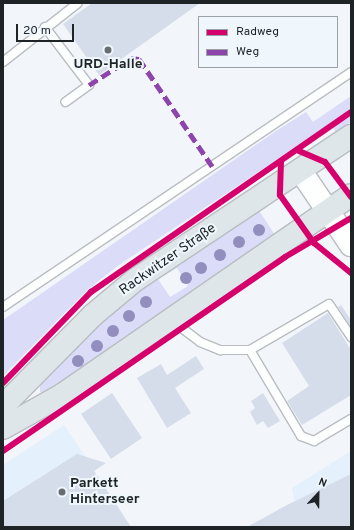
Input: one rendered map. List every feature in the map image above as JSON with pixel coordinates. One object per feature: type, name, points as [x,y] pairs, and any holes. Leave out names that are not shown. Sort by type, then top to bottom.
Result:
[{"type":"main road","name":"Rackwitzer Straße","points":[[3,406],[93,315],[135,280],[351,136]]},
{"type":"main road","points":[[300,170],[351,245]]},
{"type":"main road","points":[[3,428],[62,395],[174,316],[351,195]]},
{"type":"lane","points":[[3,62],[45,27],[78,3]]},
{"type":"lane","points":[[45,27],[89,85],[66,102]]},
{"type":"lane","points":[[3,307],[351,72]]},
{"type":"lane","points":[[174,316],[183,329],[200,342],[220,350],[250,350],[329,304],[351,338]]},
{"type":"lane","points":[[250,350],[301,436],[314,441],[351,419]]},
{"type":"shaded area","points":[[351,96],[351,122],[336,132],[330,124],[119,265],[87,290],[3,376],[3,320],[276,131],[306,112],[313,122]]},
{"type":"shaded area","points":[[258,209],[275,235],[72,378],[46,394],[40,392],[40,386],[85,336],[118,305]],"holes":[[[177,268],[188,286],[170,297],[158,279]]]},
{"type":"shaded area","name":"Parkett Hinterseer","points":[[64,425],[131,527],[3,527],[3,465]]},
{"type":"shaded area","points":[[351,451],[351,527],[295,503],[292,488]]},
{"type":"building","name":"URD-Halle","points":[[92,3],[200,3],[99,75],[63,24]]},
{"type":"building","points":[[341,305],[351,320],[351,327],[338,307]]},
{"type":"building","points":[[328,313],[351,350],[351,395],[302,425],[287,401],[309,386],[282,343]]},
{"type":"building","points":[[196,356],[204,369],[175,388],[191,413],[167,428],[137,378],[161,364],[167,375]]},
{"type":"building","points":[[112,393],[142,438],[111,459],[81,414]]},
{"type":"building","points":[[263,393],[280,421],[268,428],[263,421],[257,425],[250,412],[255,408],[251,401]]},
{"type":"building","name":"Parkett Hinterseer","points":[[77,454],[106,463],[94,471],[131,527],[3,527],[3,501]]},
{"type":"building","points":[[351,474],[351,527],[247,527],[285,506]]},
{"type":"marked path","points":[[89,85],[131,58],[139,59],[212,166]]},
{"type":"cycle path","points":[[3,383],[91,292],[351,112]]},
{"type":"cycle path","points":[[299,151],[325,162],[351,197]]},
{"type":"cycle path","points":[[281,162],[280,195],[314,243],[351,273]]},
{"type":"cycle path","points":[[3,451],[285,257],[351,218]]},
{"type":"place","name":"URD-Halle","points":[[108,50]]},
{"type":"place","name":"Parkett Hinterseer","points":[[62,492]]}]
